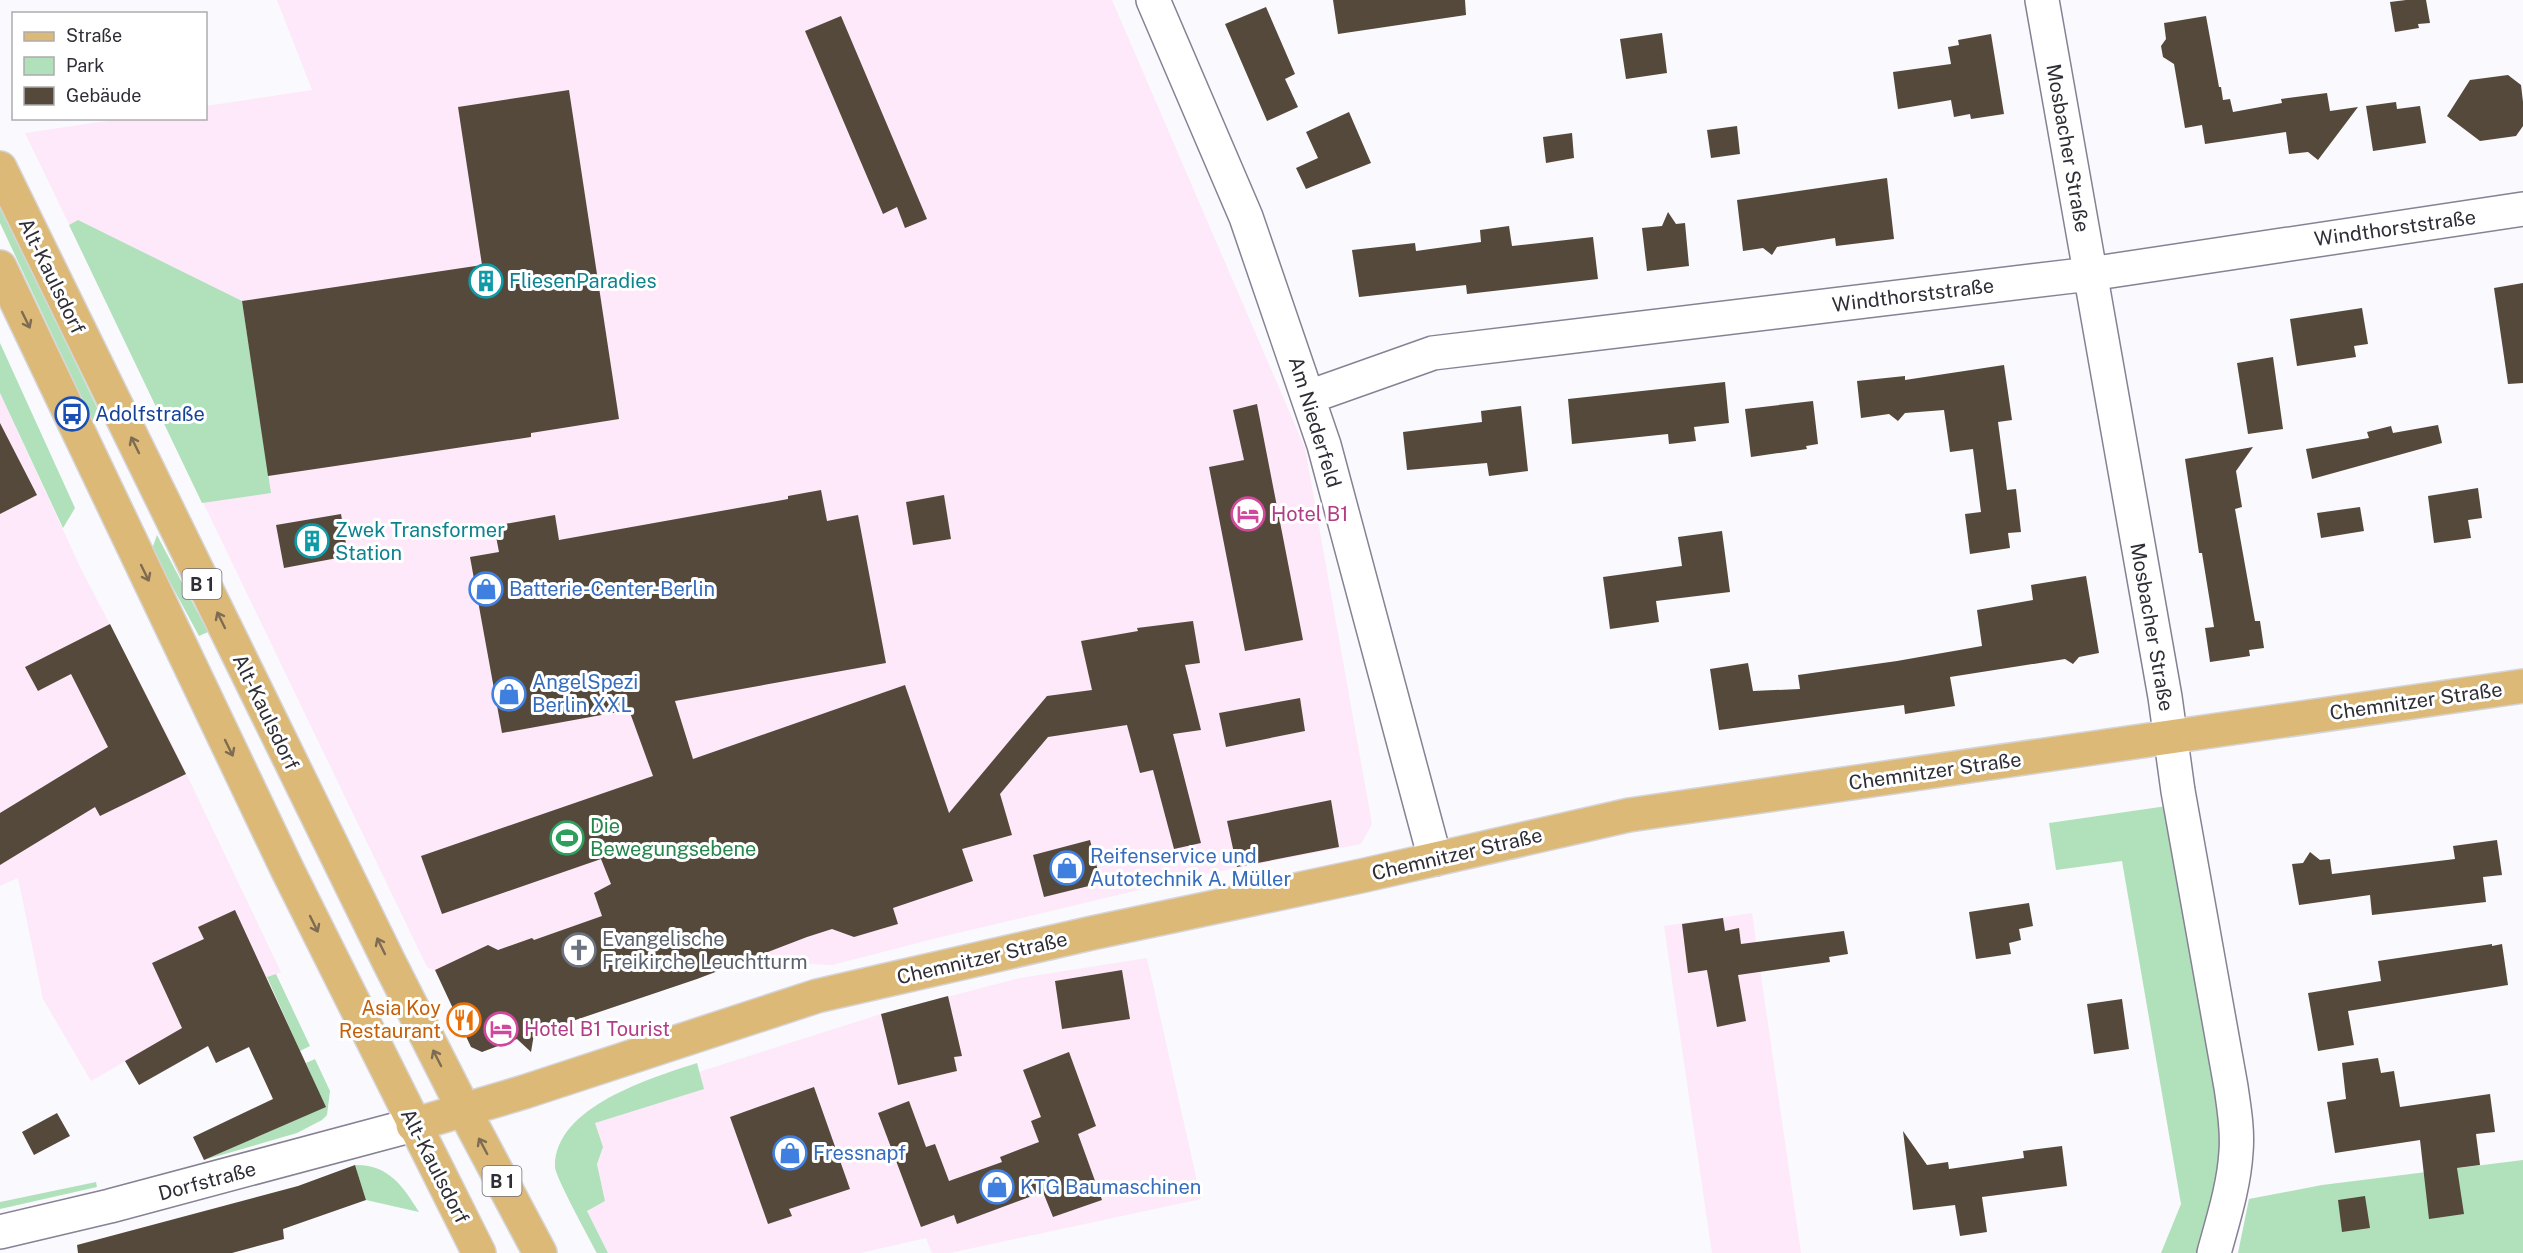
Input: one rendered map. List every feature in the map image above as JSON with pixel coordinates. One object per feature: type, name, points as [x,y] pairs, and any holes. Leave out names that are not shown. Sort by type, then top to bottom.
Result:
[{"type":"main road","name":"Alt-Kaulsdorf","points":[[0,168],[464,1110],[540,1253]]},
{"type":"main road","name":"Alt-Kaulsdorf","points":[[0,267],[283,861],[479,1253]]},
{"type":"main road","name":"Chemnitzer Straße","points":[[413,1125],[817,996],[1629,815],[2523,686]]},
{"type":"street","name":"Am Niederfeld","points":[[1153,0],[1246,218],[1309,397],[1324,445],[1435,859]]},
{"type":"street","name":"Mosbacher Straße","points":[[2042,0],[2236,1121],[2236,1153],[2228,1200],[2214,1253]]},
{"type":"street","name":"Windthorststraße","points":[[1309,397],[1433,352],[2090,274],[2523,209]]},
{"type":"street","name":"Dorfstraße","points":[[0,1232],[121,1203],[413,1125]]},
{"type":"shaded area","points":[[277,0],[1112,0],[1305,448],[1372,824],[1361,844],[1206,874],[832,965],[744,961],[534,1034],[533,1041],[523,1044],[517,1039],[482,1052],[471,1047],[436,971],[427,967],[25,133],[113,120],[207,120],[207,106],[312,90]]},
{"type":"shaded area","points":[[0,393],[81,569],[172,744],[281,972],[204,1006],[184,1027],[91,1081],[43,999],[18,878],[0,886]]},
{"type":"shaded area","points":[[1752,913],[1801,1253],[1712,1253],[1664,926]]},
{"type":"shaded area","points":[[1147,958],[1201,1199],[950,1253],[932,1253],[926,1238],[861,1253],[608,1253],[587,1211],[605,1201],[588,1120],[617,1098],[881,1014],[1020,978]]},
{"type":"green space","points":[[0,205],[101,416],[92,420],[0,223]]},
{"type":"green space","points":[[78,220],[242,301],[271,493],[202,503],[69,225]]},
{"type":"green space","points":[[0,343],[75,508],[63,528],[0,393]]},
{"type":"green space","points":[[157,535],[208,632],[199,636],[152,549]]},
{"type":"green space","points":[[2167,806],[2221,1115],[2215,1185],[2198,1253],[2161,1253],[2181,1204],[2122,861],[2056,870],[2049,823]]},
{"type":"green space","points":[[276,974],[310,1046],[300,1051],[267,977]]},
{"type":"green space","points":[[315,1059],[330,1091],[327,1115],[322,1120],[297,1133],[204,1160],[325,1107],[306,1063]]},
{"type":"green space","points":[[697,1063],[704,1089],[595,1123],[603,1147],[597,1164],[605,1201],[587,1211],[608,1253],[597,1253],[557,1173],[555,1167],[559,1146],[570,1128],[587,1112],[608,1098],[655,1077]]},
{"type":"green space","points":[[2523,1160],[2523,1253],[2238,1253],[2249,1199],[2322,1185]]},
{"type":"green space","points":[[355,1165],[377,1168],[393,1178],[419,1212],[366,1200]]},
{"type":"green space","points":[[96,1182],[97,1187],[0,1209],[0,1202]]},
{"type":"building","points":[[1333,0],[1465,0],[1466,15],[1338,34]]},
{"type":"building","points":[[2426,0],[2430,23],[2418,24],[2419,28],[2395,32],[2390,2]]},
{"type":"building","points":[[1266,7],[1295,74],[1285,79],[1298,107],[1267,121],[1225,24]]},
{"type":"building","points":[[841,16],[927,219],[905,228],[897,207],[883,214],[805,31]]},
{"type":"building","points":[[2206,16],[2219,87],[2221,87],[2223,100],[2230,99],[2233,112],[2282,103],[2281,99],[2327,93],[2330,111],[2358,107],[2318,160],[2308,152],[2289,154],[2286,132],[2205,144],[2202,125],[2185,128],[2174,64],[2163,57],[2161,46],[2166,39],[2164,23]]},
{"type":"building","points":[[1662,33],[1667,73],[1626,79],[1620,39]]},
{"type":"building","points":[[1991,34],[2004,114],[1971,119],[1970,114],[1954,117],[1951,100],[1898,109],[1893,72],[1951,64],[1948,47],[1959,45],[1958,40]]},
{"type":"building","points":[[2508,75],[2521,85],[2523,126],[2516,136],[2480,141],[2447,116],[2470,80]]},
{"type":"building","name":"FliesenParadies","points":[[569,90],[619,419],[531,433],[531,437],[268,476],[242,301],[482,265],[458,107]]},
{"type":"building","points":[[2396,102],[2397,109],[2420,106],[2426,143],[2373,151],[2366,106]]},
{"type":"building","points":[[1349,112],[1371,163],[1306,189],[1296,168],[1318,158],[1306,132]]},
{"type":"building","points":[[1737,126],[1740,154],[1711,158],[1707,130]]},
{"type":"building","points":[[1572,133],[1574,158],[1546,163],[1543,137]]},
{"type":"building","points":[[1887,178],[1894,239],[1836,246],[1835,238],[1777,247],[1772,255],[1763,248],[1743,251],[1737,200]]},
{"type":"building","points":[[1668,212],[1676,224],[1685,223],[1689,266],[1647,271],[1642,228],[1662,226]]},
{"type":"building","points":[[1509,226],[1512,246],[1593,237],[1598,279],[1467,294],[1466,285],[1359,297],[1352,250],[1415,243],[1416,251],[1481,242],[1480,230]]},
{"type":"building","points":[[2523,283],[2523,383],[2508,384],[2494,288]]},
{"type":"building","points":[[2362,308],[2368,344],[2354,346],[2356,357],[2297,366],[2290,319]]},
{"type":"building","points":[[2273,357],[2283,429],[2248,434],[2237,363]]},
{"type":"building","points":[[2004,365],[2012,420],[1998,422],[2007,490],[2016,489],[2021,532],[2008,533],[2010,548],[1970,554],[1965,514],[1981,512],[1973,449],[1950,452],[1944,410],[1905,413],[1898,421],[1889,414],[1861,418],[1857,381],[1905,376],[1905,380]]},
{"type":"building","points":[[1725,382],[1729,423],[1694,427],[1696,441],[1669,444],[1668,434],[1572,444],[1568,399]]},
{"type":"building","points":[[1813,401],[1818,444],[1806,446],[1807,449],[1751,457],[1745,409]]},
{"type":"building","name":"Hotel B1","points":[[1257,404],[1303,640],[1245,651],[1209,467],[1244,460],[1233,410]]},
{"type":"building","points":[[1521,406],[1528,471],[1489,476],[1487,463],[1407,470],[1403,432],[1482,422],[1481,411]]},
{"type":"building","points":[[0,423],[37,495],[0,514]]},
{"type":"building","points":[[2438,425],[2442,443],[2312,479],[2306,449],[2369,438],[2367,432],[2391,426],[2393,433]]},
{"type":"building","points":[[2253,447],[2236,471],[2242,507],[2235,509],[2255,621],[2260,621],[2264,648],[2249,650],[2250,656],[2210,662],[2205,628],[2214,627],[2202,553],[2199,553],[2185,459]]},
{"type":"building","points":[[2478,488],[2482,518],[2468,520],[2471,538],[2434,543],[2428,496]]},
{"type":"building","points":[[821,490],[827,521],[858,515],[886,663],[675,701],[693,759],[905,685],[949,813],[1047,696],[1092,690],[1081,641],[1138,631],[1137,628],[1193,621],[1200,663],[1185,665],[1201,730],[1173,734],[1201,843],[1174,849],[1153,770],[1140,773],[1127,725],[1048,737],[1000,794],[1012,835],[962,849],[973,881],[893,908],[898,924],[854,937],[832,929],[807,937],[697,979],[534,1034],[531,1052],[517,1039],[482,1052],[471,1047],[435,970],[488,945],[498,950],[602,916],[594,893],[611,884],[601,859],[442,914],[421,856],[653,776],[629,710],[502,733],[470,557],[499,552],[494,526],[555,515],[559,540],[788,499],[788,496]]},
{"type":"building","points":[[944,495],[951,539],[913,545],[906,502]]},
{"type":"building","points":[[2360,507],[2364,531],[2321,538],[2317,513]]},
{"type":"building","name":"Zwek Transformer Station","points":[[341,514],[348,556],[284,568],[276,525]]},
{"type":"building","points":[[1722,531],[1730,592],[1656,601],[1659,622],[1610,629],[1603,577],[1682,566],[1678,537]]},
{"type":"building","points":[[2086,576],[2099,653],[2079,657],[2073,664],[2065,659],[1950,677],[1955,706],[1905,714],[1904,705],[1719,730],[1710,669],[1748,663],[1753,691],[1800,689],[1798,675],[1982,646],[1977,610],[2033,600],[2031,585]]},
{"type":"building","points":[[110,624],[186,774],[100,816],[95,807],[0,865],[0,813],[108,747],[71,674],[38,691],[25,667]]},
{"type":"building","points":[[1300,698],[1305,731],[1226,747],[1219,713]]},
{"type":"building","points":[[1331,800],[1339,847],[1237,867],[1227,821]]},
{"type":"building","points":[[1090,840],[1101,883],[1044,897],[1033,855]]},
{"type":"building","points":[[2497,840],[2502,875],[2483,877],[2486,902],[2372,915],[2370,895],[2299,905],[2292,864],[2303,863],[2310,852],[2320,860],[2330,859],[2332,874],[2455,859],[2453,846]]},
{"type":"building","points":[[2029,903],[2033,926],[2019,929],[2021,940],[2009,943],[2011,954],[1976,959],[1969,912]]},
{"type":"building","points":[[235,910],[326,1107],[204,1160],[193,1137],[273,1099],[249,1047],[216,1063],[208,1046],[139,1085],[125,1061],[182,1028],[152,963],[204,939],[198,927]]},
{"type":"building","points":[[1723,918],[1725,931],[1739,928],[1741,944],[1844,931],[1848,954],[1829,957],[1830,962],[1738,975],[1746,1021],[1717,1027],[1707,970],[1688,973],[1682,924]]},
{"type":"building","points":[[2492,944],[2492,946],[2502,944],[2508,985],[2348,1011],[2354,1045],[2318,1051],[2308,993],[2381,981],[2378,961]]},
{"type":"building","points":[[1122,970],[1130,1019],[1062,1029],[1055,981]]},
{"type":"building","points":[[948,996],[962,1056],[954,1057],[957,1071],[898,1085],[881,1014]]},
{"type":"building","points":[[2122,999],[2129,1049],[2094,1054],[2087,1004]]},
{"type":"building","points":[[1069,1052],[1096,1126],[1078,1134],[1102,1200],[1053,1217],[1043,1192],[957,1224],[954,1215],[921,1227],[878,1113],[909,1101],[926,1147],[935,1144],[949,1181],[1002,1162],[1000,1157],[1039,1142],[1031,1121],[1041,1117],[1023,1070]]},
{"type":"building","points":[[2378,1058],[2381,1073],[2394,1071],[2400,1107],[2490,1094],[2495,1132],[2476,1134],[2480,1165],[2457,1168],[2464,1214],[2429,1219],[2420,1140],[2335,1153],[2327,1102],[2346,1099],[2342,1063]]},
{"type":"building","name":"Fressnapf","points":[[814,1087],[850,1189],[789,1209],[792,1216],[768,1224],[730,1117]]},
{"type":"building","points":[[57,1113],[70,1136],[34,1155],[22,1132]]},
{"type":"building","points":[[1903,1131],[1927,1165],[1948,1162],[1949,1169],[2024,1158],[2023,1151],[2062,1146],[2067,1186],[1982,1197],[1987,1232],[1960,1236],[1955,1205],[1913,1210]]},
{"type":"building","points":[[355,1165],[366,1200],[283,1229],[284,1239],[232,1253],[78,1253],[77,1245],[298,1186]]},
{"type":"building","points":[[2365,1196],[2370,1228],[2342,1232],[2338,1200]]},
{"type":"place","name":"FliesenParadies","points":[[486,281]]},
{"type":"place","name":"Adolfstraße","points":[[72,414]]},
{"type":"place","name":"Hotel B1","points":[[1248,514]]},
{"type":"place","name":"Zwek Transformer Station","points":[[312,541]]},
{"type":"place","name":"Batterie-Center-Berlin","points":[[486,589]]},
{"type":"place","name":"AngelSpezi Berlin XXL","points":[[509,694]]},
{"type":"place","name":"Die Bewegungsebene","points":[[567,838]]},
{"type":"place","name":"Reifenservice und Autotechnik A. Müller","points":[[1067,868]]},
{"type":"place","name":"Evangelische Freikirche Leuchtturm","points":[[579,950]]},
{"type":"place","name":"Asia Koy Restaurant","points":[[464,1020]]},
{"type":"place","name":"Hotel B1 Tourist","points":[[501,1029]]},
{"type":"place","name":"Fressnapf","points":[[790,1153]]},
{"type":"place","name":"KTG Baumaschinen","points":[[997,1187]]}]
